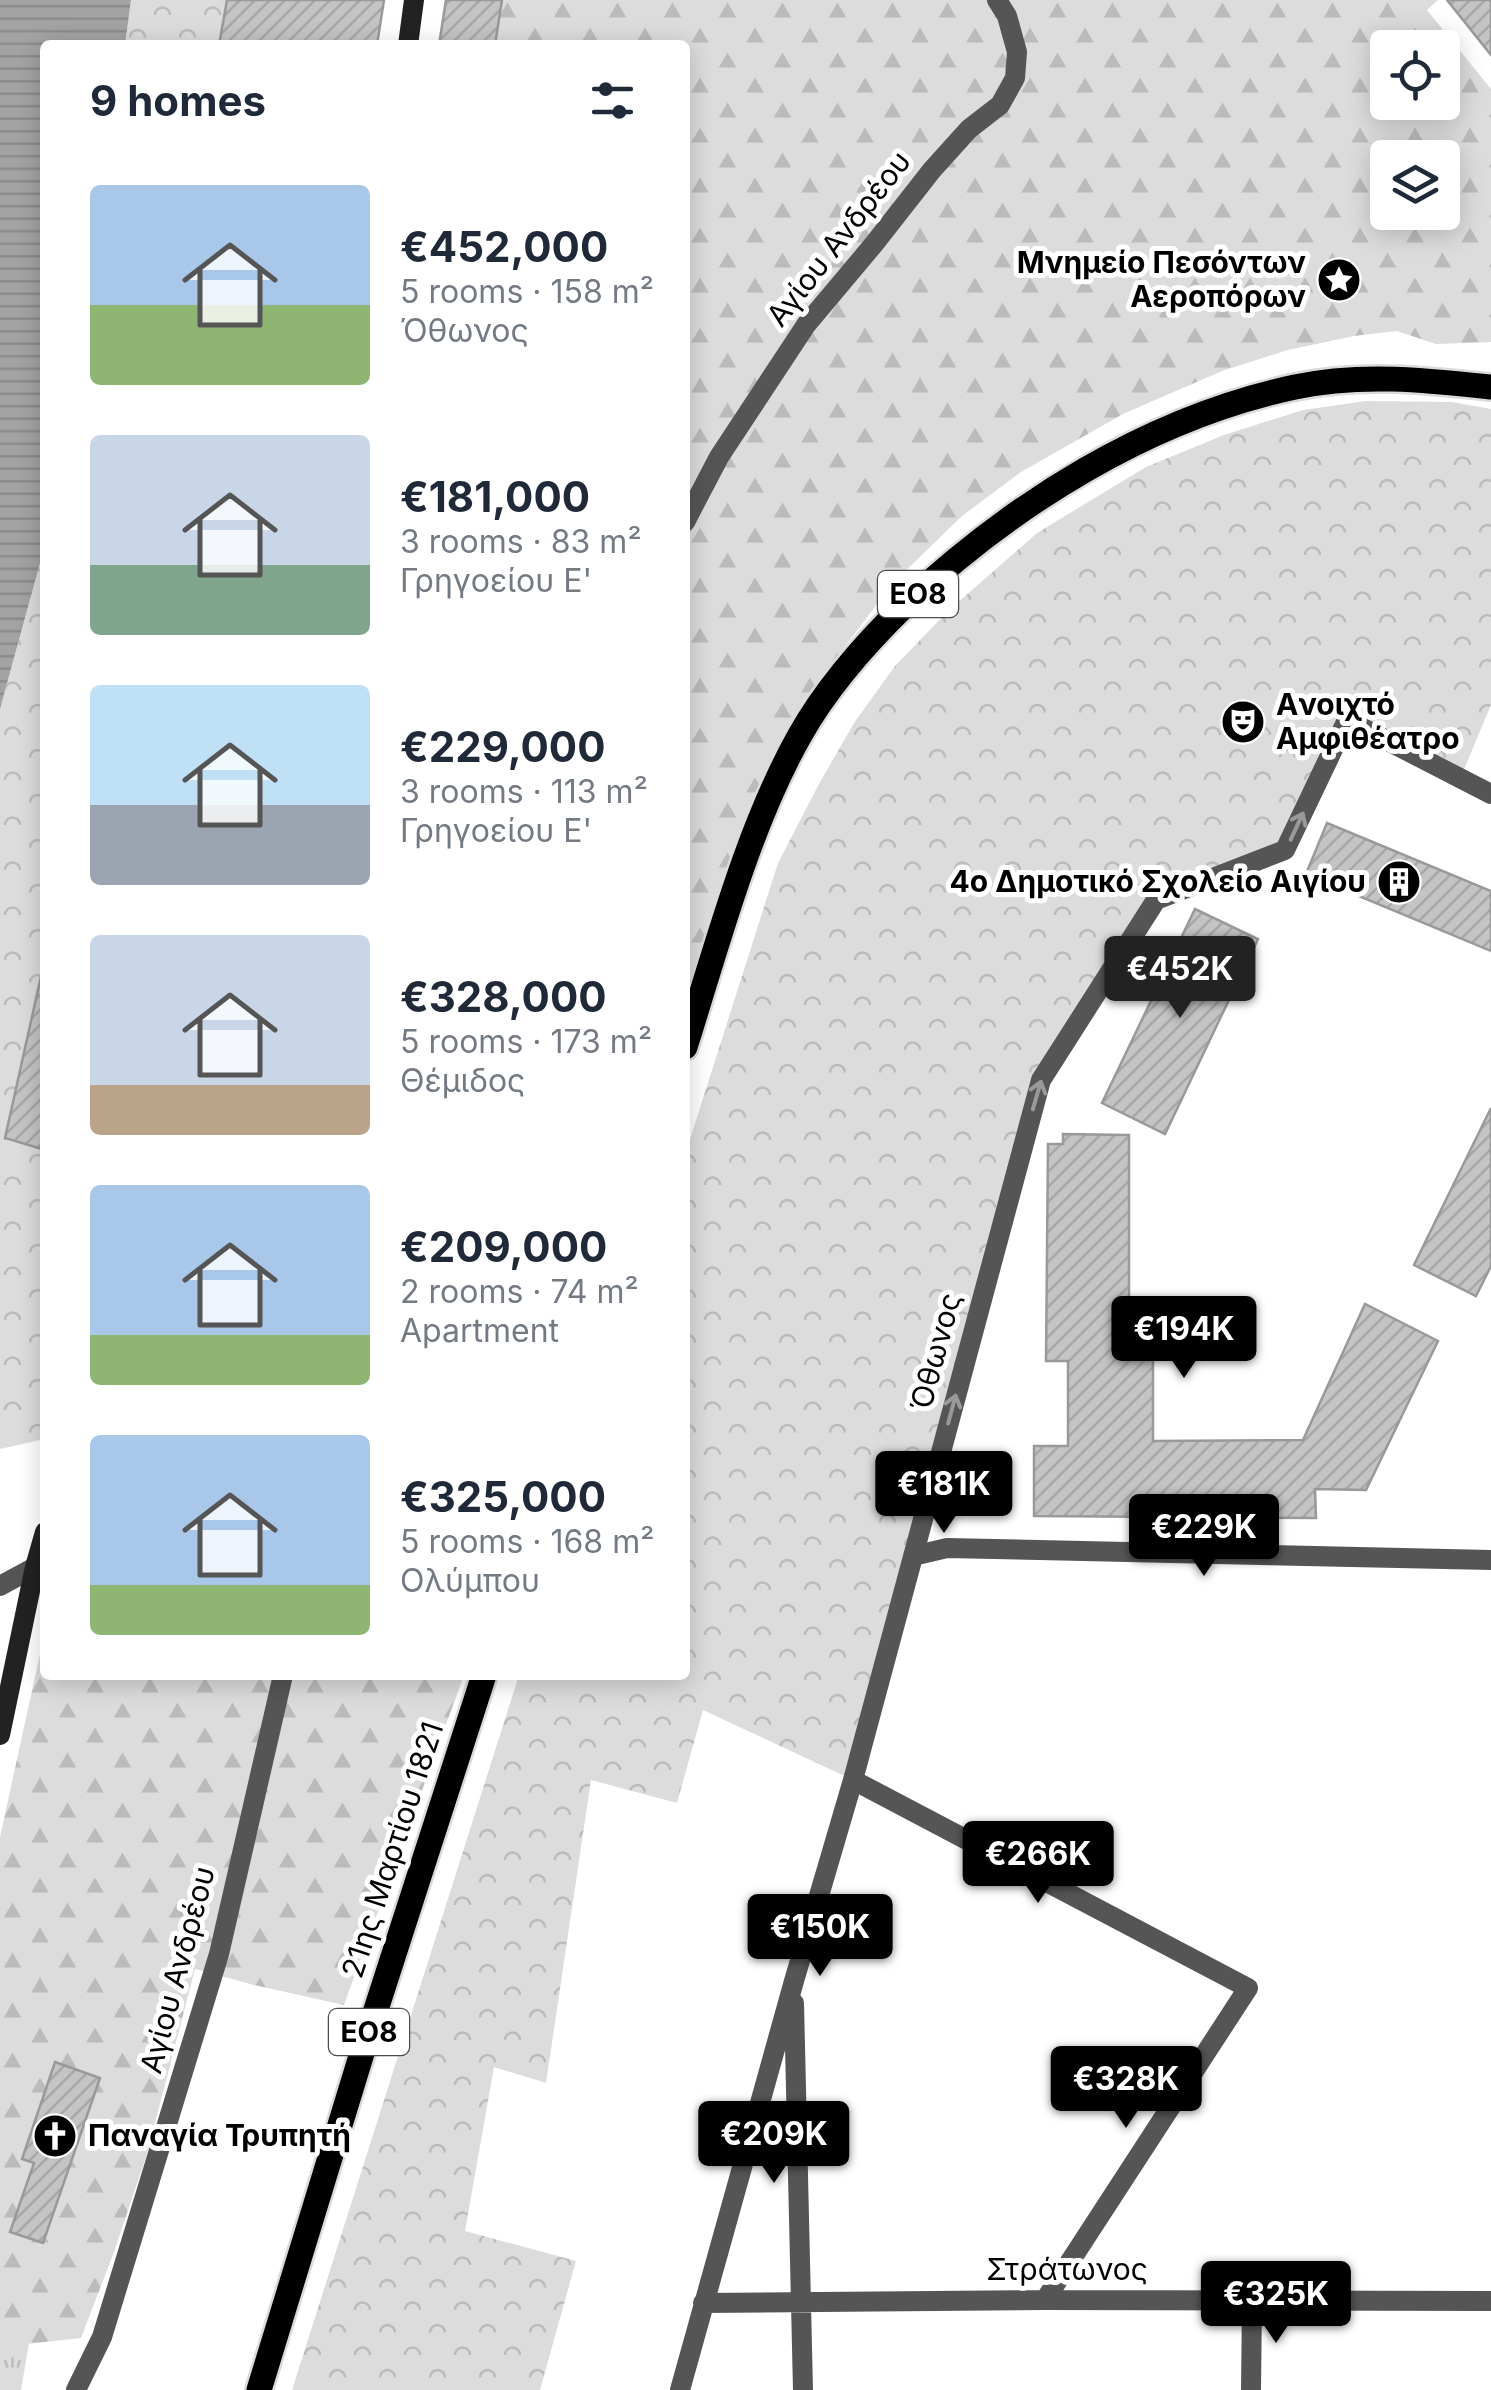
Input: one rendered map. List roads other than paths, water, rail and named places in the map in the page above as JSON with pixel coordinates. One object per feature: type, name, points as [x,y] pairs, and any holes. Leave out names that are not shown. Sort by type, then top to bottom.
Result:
[{"type":"main road","points":[[409,40],[414,0]]},
{"type":"main road","name":"ΕΟ8","points":[[690,1031],[736,887],[770,796],[799,735],[831,686],[940,574],[1022,509],[1068,480],[1135,444],[1214,411],[1297,387],[1356,378],[1491,387]]},
{"type":"main road","points":[[0,1735],[40,1548]]},
{"type":"main road","name":"21ης Μαρτίου 1821","points":[[259,2390],[482,1680]]},
{"type":"street","name":"Αγίου Ανδρέου","points":[[690,512],[719,457],[806,325],[932,170],[969,129],[1000,105],[1015,78],[1017,52],[1007,16],[997,0]]},
{"type":"street","name":"Όθωνος","points":[[680,2390],[852,1780],[1041,1080],[1156,900],[1285,850],[1347,720],[1491,794]]},
{"type":"street","points":[[913,1556],[946,1548],[1491,1560]]},
{"type":"street","points":[[0,1586],[34,1567]]},
{"type":"street","name":"Αγίου Ανδρέου","points":[[76,2390],[102,2336],[219,1954],[282,1680]]},
{"type":"street","points":[[852,1780],[1248,1988],[1045,2300]]},
{"type":"street","points":[[794,1980],[802,2390]]},
{"type":"street","points":[[1251,2390],[1252,2301]]},
{"type":"street","name":"Στράτωνος","points":[[703,2302],[1491,2301]]},
{"type":"place","name":"Μνημείο Πεσόντων Αεροπόρων","points":[[1339,280]]},
{"type":"place","name":"Aνοιχτό Aμφιθέατρο","points":[[1243,722]]},
{"type":"place","name":"4ο Δημοτικό Σχολείο Αιγίου","points":[[1399,882]]},
{"type":"place","name":"Παναγία Τρυπητή","points":[[55,2136]]}]
